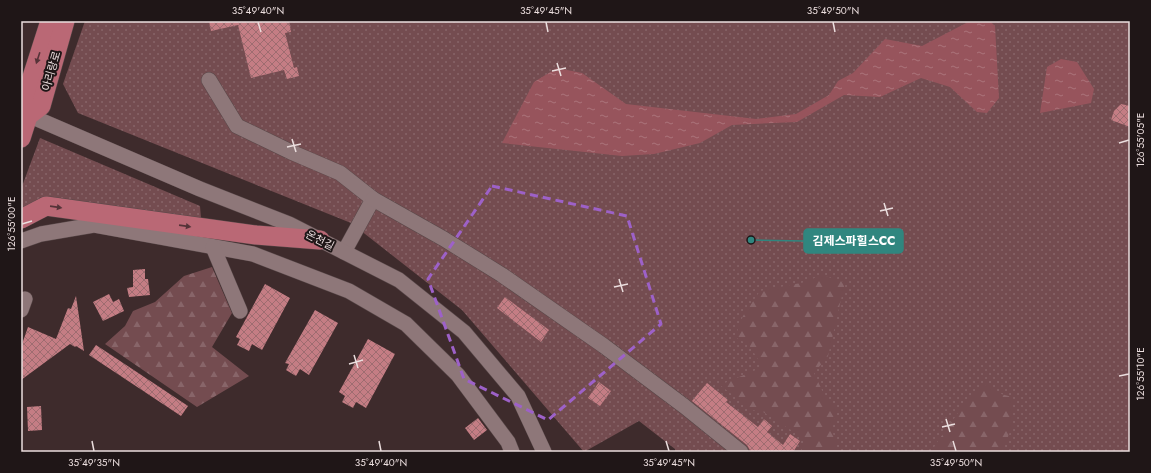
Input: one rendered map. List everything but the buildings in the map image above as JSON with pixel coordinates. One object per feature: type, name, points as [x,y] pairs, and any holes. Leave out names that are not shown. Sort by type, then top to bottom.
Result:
[{"type":"main road","name":"아리랑로","points":[[21,138],[25,114],[24,102],[50,21]]},
{"type":"main road","name":"아리랑로","points":[[25,114],[41,106],[65,21]]},
{"type":"main road","points":[[21,219],[46,206],[256,235],[320,240]]},
{"type":"street","points":[[209,80],[237,126],[290,152],[340,173],[373,199],[444,239],[502,275],[604,346],[684,406],[741,452]]},
{"type":"street","name":"온천길","points":[[25,114],[200,189],[289,224],[399,280],[464,332],[518,396],[544,452]]},
{"type":"street","points":[[344,252],[373,199]]},
{"type":"street","points":[[21,241],[41,234],[94,225],[253,254],[349,291],[406,324],[458,375],[508,442],[512,452]]},
{"type":"street","points":[[213,247],[240,311]]},
{"type":"highlighted area","points":[[492,186],[627,216],[661,324],[548,420],[464,379],[428,279]]},
{"type":"green space","points":[[85,21],[1130,21],[1130,452],[675,452],[675,449],[639,421],[584,452],[462,310],[351,223],[78,113],[63,84]]},
{"type":"green space","points":[[40,138],[200,206],[201,218],[42,197],[21,209],[21,189]]},
{"type":"green space","points":[[212,267],[232,313],[212,347],[249,376],[197,407],[105,344],[125,326],[133,311],[155,302],[184,276]]},
{"type":"green space","points":[[821,275],[845,282],[828,356],[814,373],[827,401],[837,410],[832,430],[838,452],[800,452],[808,441],[763,412],[752,410],[720,385],[763,367],[749,345],[735,337],[743,316],[760,291],[806,282]]},
{"type":"green space","points":[[987,384],[994,392],[1012,397],[1011,429],[1002,452],[931,452],[970,396]]},
{"type":"water","points":[[970,21],[990,21],[995,26],[999,98],[987,113],[977,112],[950,87],[921,78],[880,97],[844,95],[797,122],[732,125],[700,143],[654,154],[622,156],[502,143],[534,82],[557,68],[582,73],[626,104],[756,119],[796,114],[829,95],[838,81],[853,73],[885,39],[922,46]]},
{"type":"water","points":[[1061,59],[1077,62],[1094,89],[1091,103],[1040,113],[1047,67]]},
{"type":"place","name":"김제스파힐스CC","points":[[751,240]]}]
